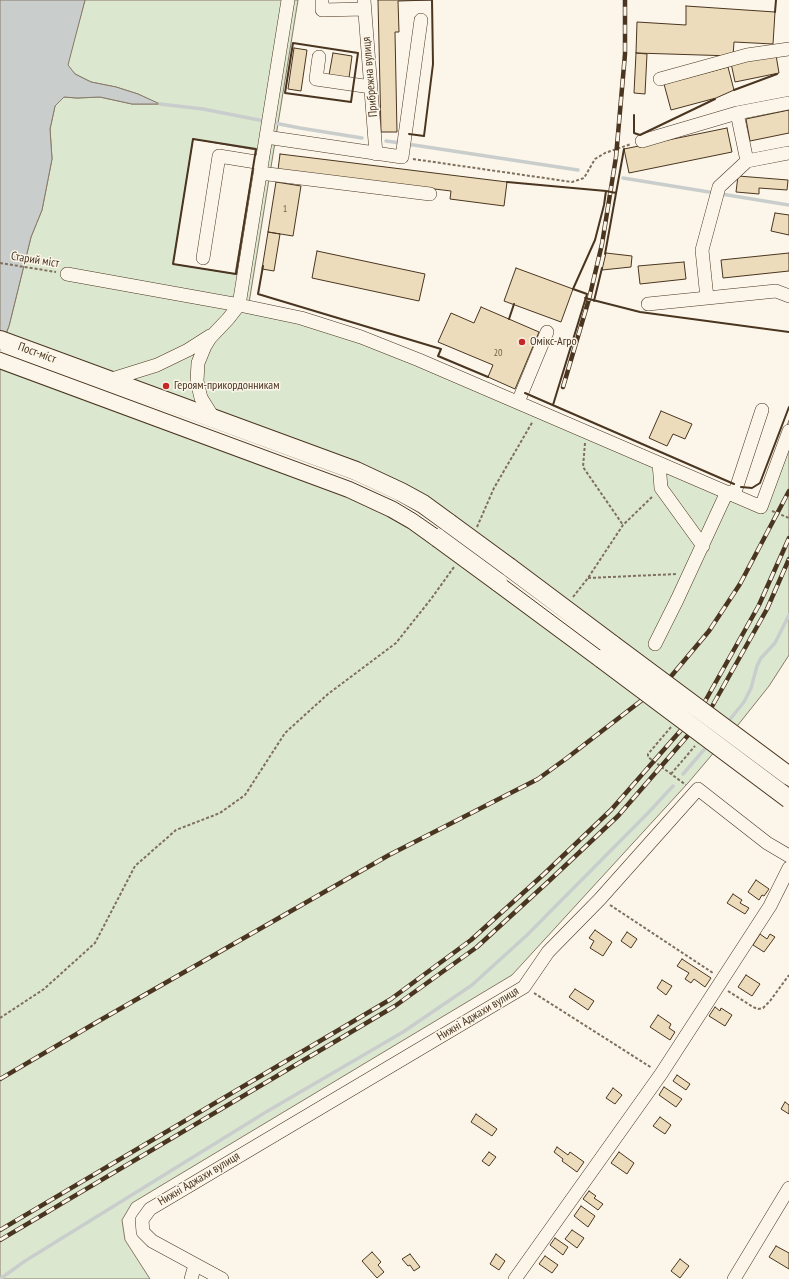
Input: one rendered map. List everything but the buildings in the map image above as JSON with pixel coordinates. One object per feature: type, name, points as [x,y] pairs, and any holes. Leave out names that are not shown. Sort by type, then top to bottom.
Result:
[{"type":"highway","name":"Пост-міст","points":[[0,340],[379,480],[417,501],[449,523],[789,776]]},
{"type":"highway","name":"Пост-міст","points":[[0,359],[349,488],[392,508],[413,520],[438,538],[789,799]]},
{"type":"street","points":[[217,420],[211,414],[201,398],[197,380],[198,363],[205,346],[239,306],[288,0]]},
{"type":"street","points":[[322,0],[322,10],[364,5]]},
{"type":"street","name":"Прибрежна вулиця","points":[[364,5],[376,154]]},
{"type":"street","points":[[267,134],[376,154],[402,157],[420,20]]},
{"type":"street","points":[[660,79],[747,55],[789,50]]},
{"type":"street","points":[[319,57],[316,79],[371,87]]},
{"type":"street","points":[[642,140],[737,113],[789,102]]},
{"type":"street","points":[[737,113],[747,162]]},
{"type":"street","points":[[706,298],[702,250],[718,187],[747,162],[788,153]]},
{"type":"street","points":[[203,258],[219,156],[261,168],[430,194]]},
{"type":"street","points":[[67,274],[301,318],[361,336],[761,507],[789,431]]},
{"type":"street","points":[[648,304],[776,291],[789,296]]},
{"type":"street","points":[[109,380],[141,371],[167,360],[188,350],[216,332]]},
{"type":"street","points":[[518,402],[547,332]]},
{"type":"street","points":[[656,644],[703,546],[731,494],[762,410]]},
{"type":"street","points":[[659,463],[661,488],[703,546]]},
{"type":"street","points":[[695,792],[698,789],[767,843],[789,856]]},
{"type":"street","name":"Нижні Аджахи вулиця","points":[[195,1265],[152,1241],[143,1232],[142,1220],[150,1209],[524,987],[548,952],[600,899],[695,792]]},
{"type":"street","points":[[515,1279],[661,1074],[770,906],[789,868]]},
{"type":"street","points":[[734,1279],[789,1188]]},
{"type":"street","points":[[190,1279],[195,1265],[222,1279]]},
{"type":"path","points":[[402,157],[572,182],[584,178],[595,159],[605,152],[642,140]]},
{"type":"path","name":"Старий міст","points":[[0,263],[67,274]]},
{"type":"path","points":[[476,529],[494,488],[538,411]]},
{"type":"path","points":[[586,432],[583,467],[623,525]]},
{"type":"path","points":[[575,595],[623,525],[661,488]]},
{"type":"path","points":[[761,507],[789,518]]},
{"type":"path","points":[[0,1018],[44,989],[95,943],[134,866],[176,830],[220,813],[245,795],[284,733],[328,694],[396,643],[456,565]]},
{"type":"path","points":[[588,578],[690,574]]},
{"type":"path","points":[[672,726],[648,754],[648,757],[695,792]]},
{"type":"path","points":[[671,774],[696,745]]},
{"type":"path","points":[[600,899],[720,982],[753,1007],[758,1009],[763,1008],[770,1001],[789,974]]},
{"type":"path","points":[[524,987],[661,1074]]},
{"type":"green space","points":[[85,0],[298,0],[249,303],[302,314],[760,501],[789,420],[789,655],[769,686],[734,730],[452,519],[5,337],[31,237],[42,210],[52,159],[50,129],[55,106],[64,97],[100,97],[132,104],[159,104],[138,94],[116,87],[91,82],[75,74],[67,65]],"holes":[[[193,139],[256,150],[235,274],[173,264]]]},
{"type":"green space","points":[[0,364],[390,511],[716,750],[688,783],[512,975],[132,1203],[122,1220],[125,1240],[150,1279],[0,1279]]},
{"type":"shaded area","points":[[0,0],[85,0],[68,65],[75,74],[91,82],[116,87],[138,94],[160,104],[132,104],[100,97],[64,97],[55,106],[50,129],[52,159],[42,210],[31,237],[9,326],[0,348]]},
{"type":"waterway","points":[[160,104],[203,109],[300,128],[362,138]]},
{"type":"waterway","points":[[386,141],[401,143]]},
{"type":"waterway","points":[[407,144],[578,170]]},
{"type":"waterway","points":[[623,178],[789,205]]},
{"type":"waterway","points":[[727,723],[744,702],[751,688],[757,666],[761,658],[775,643],[789,615]]},
{"type":"waterway","points":[[683,774],[709,744]]},
{"type":"waterway","points":[[0,1279],[25,1261],[266,1112],[403,1032],[472,985],[526,936],[673,786]]},
{"type":"tram line","points":[[0,352],[352,482],[396,502],[442,532],[789,791]]},
{"type":"railway","points":[[563,387],[589,299],[602,244],[616,157],[625,54],[625,0]]},
{"type":"railway","points":[[0,1079],[389,855],[538,779],[567,758],[668,680],[709,631],[740,584],[789,491]]},
{"type":"railway","points":[[0,1230],[391,999],[471,940],[544,874],[611,810],[703,705],[759,605],[789,538]]},
{"type":"railway","points":[[0,1240],[395,1006],[477,947],[618,816],[710,710],[767,609],[789,559]]},
{"type":"wall","points":[[409,134],[424,136],[433,64],[432,0]]},
{"type":"wall","points":[[775,12],[776,0]]},
{"type":"wall","points":[[293,43],[358,53],[351,102],[285,93],[293,43]]},
{"type":"wall","points":[[734,90],[777,74]]},
{"type":"wall","points":[[634,115],[634,133],[640,135],[715,99]]},
{"type":"wall","points":[[193,139],[256,149],[236,274],[173,264],[193,139]]},
{"type":"wall","points":[[605,254],[624,149]]},
{"type":"wall","points":[[507,182],[606,191],[595,240],[573,289],[587,294],[553,405]]},
{"type":"wall","points":[[606,191],[616,193]]},
{"type":"wall","points":[[263,266],[258,294],[441,349],[438,356],[488,377]]},
{"type":"wall","points":[[594,301],[602,268]]},
{"type":"wall","points":[[585,298],[640,312],[789,332]]},
{"type":"wall","points":[[509,319],[514,304]]},
{"type":"wall","points":[[525,393],[734,484]]},
{"type":"wall","points":[[741,487],[752,488],[760,483],[789,407]]},
{"type":"place","name":"Омiкс-Агро","points":[[522,342]]},
{"type":"place","name":"Героям-прикордонникам","points":[[166,386]]}]
